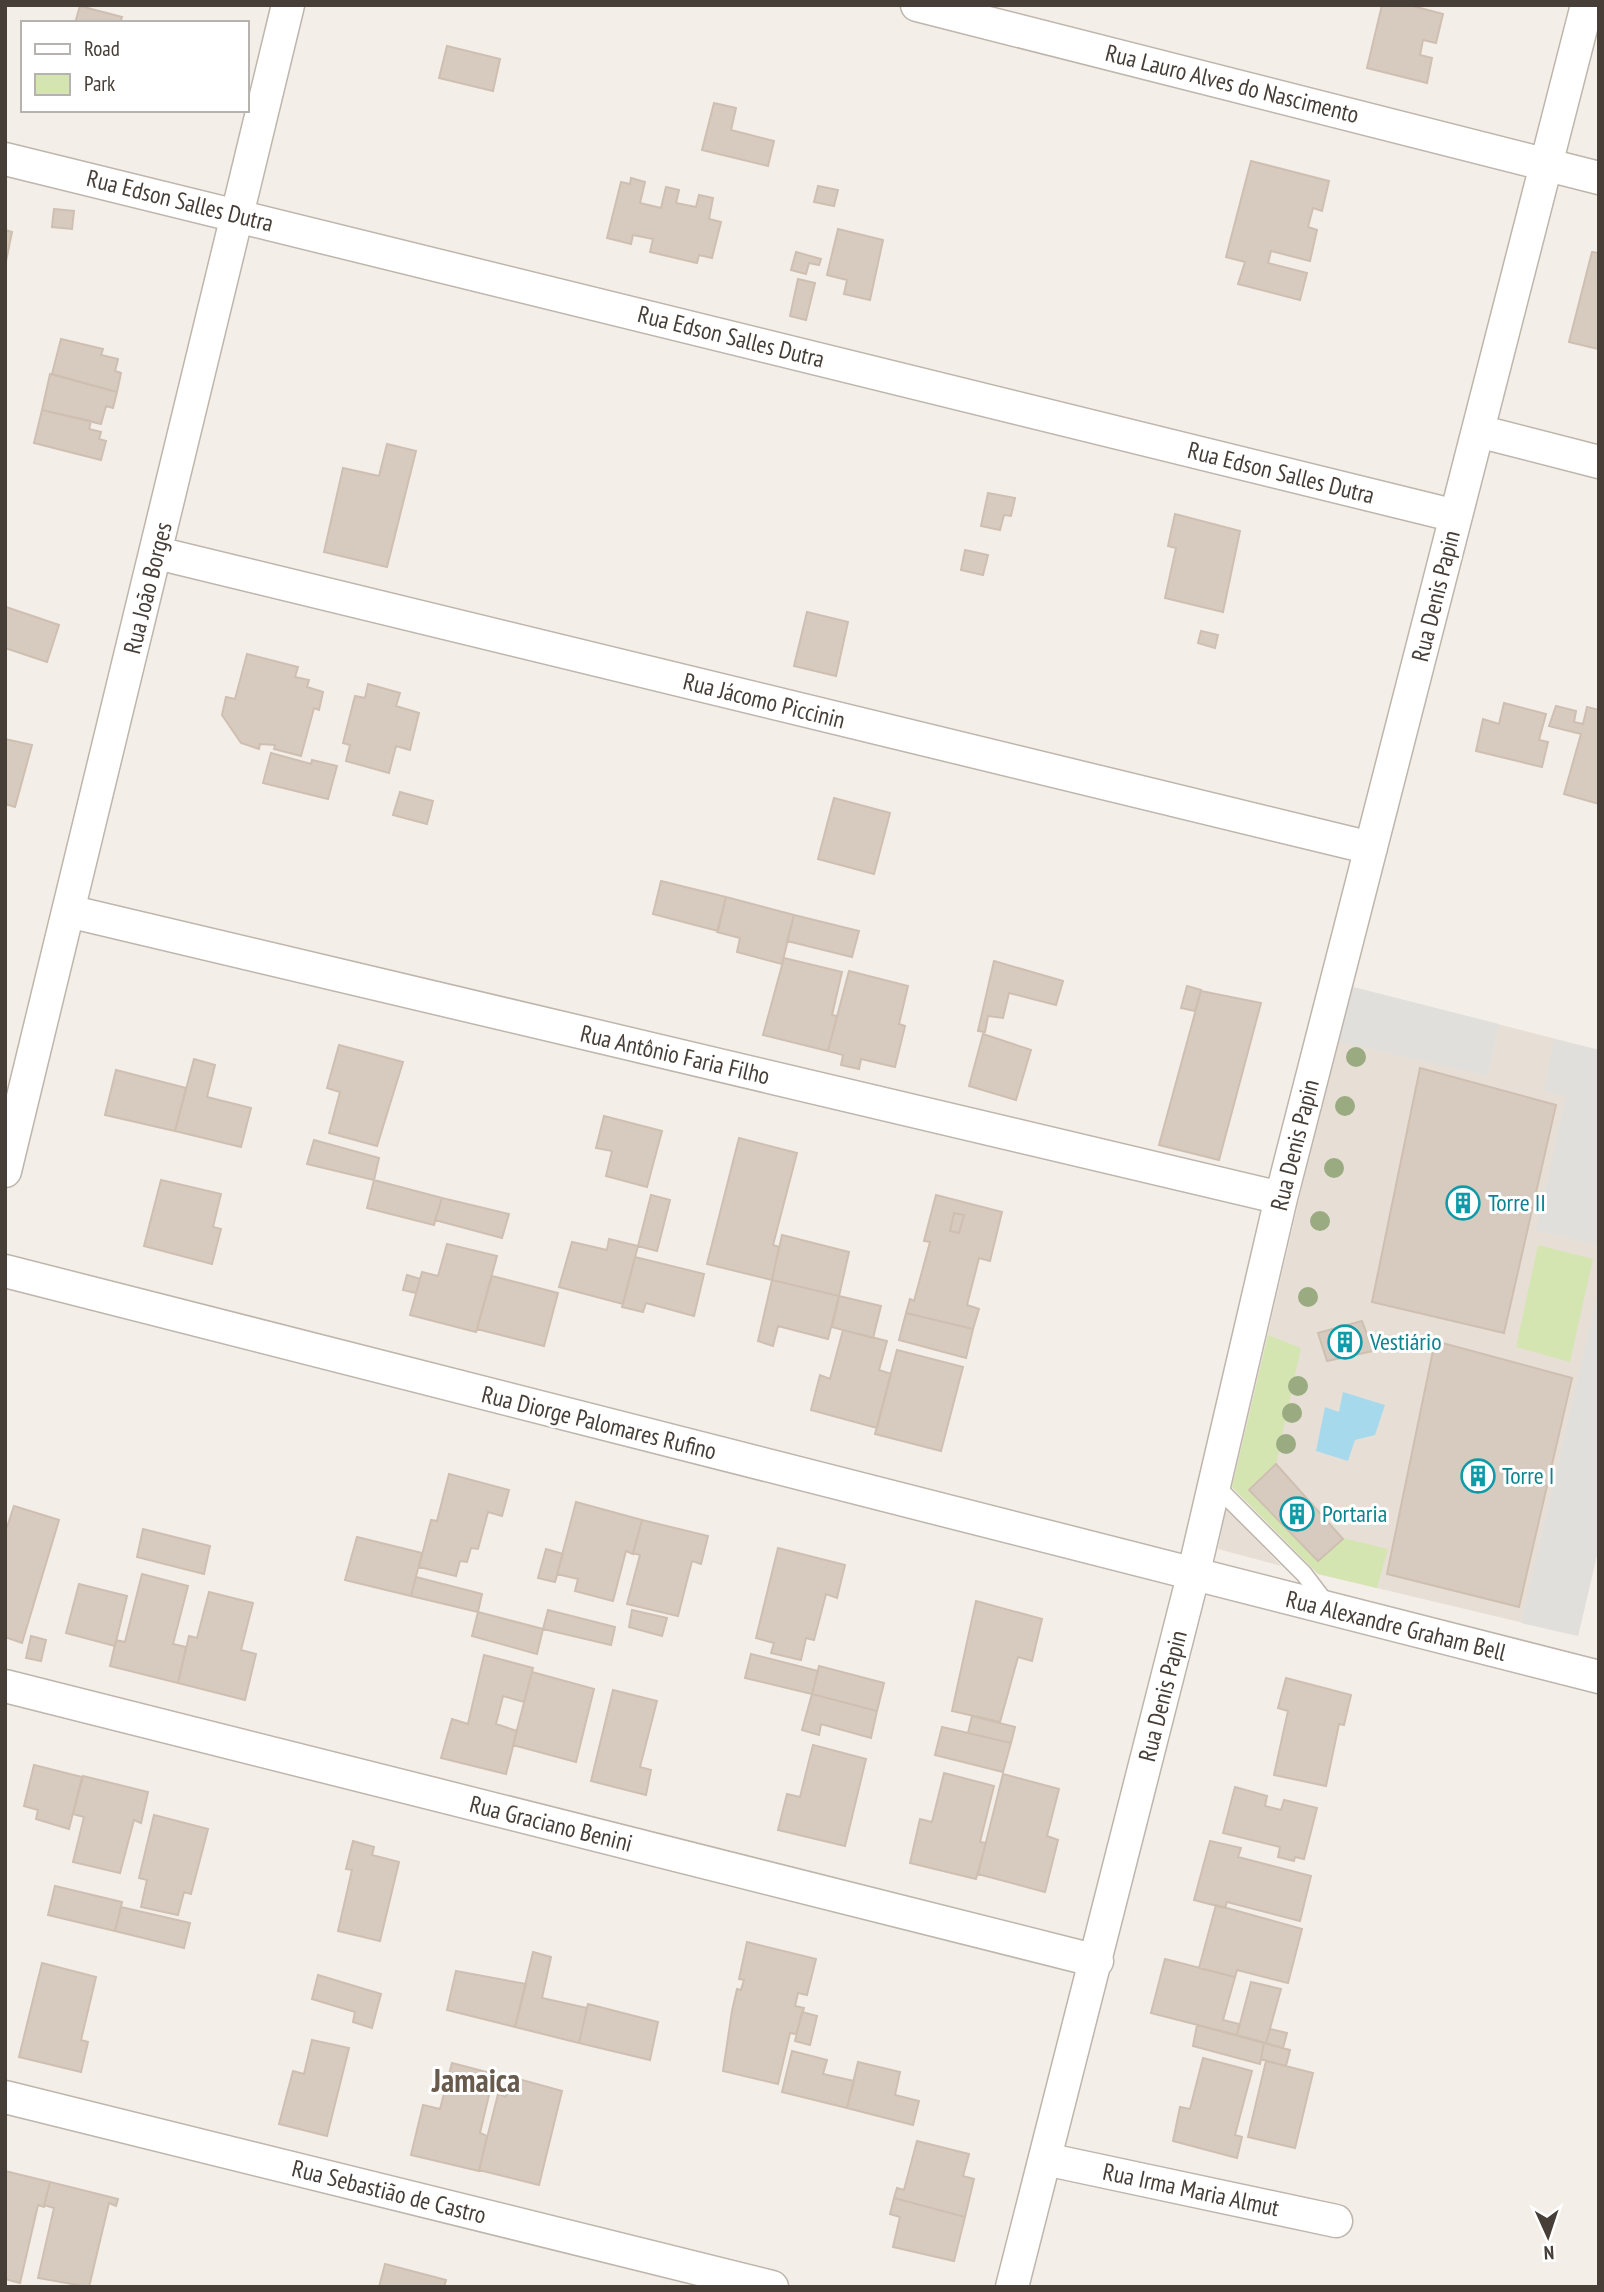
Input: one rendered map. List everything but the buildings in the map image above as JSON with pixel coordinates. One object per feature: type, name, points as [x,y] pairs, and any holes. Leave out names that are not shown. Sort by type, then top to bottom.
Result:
[{"type":"street","name":"Rua João Borges","points":[[5,1171],[157,554],[288,5]]},
{"type":"street","name":"Rua Lauro Alves do Nascimento","points":[[917,5],[1599,178]]},
{"type":"street","name":"Rua Denis Papin","points":[[1012,2287],[1193,1576],[1281,1198],[1547,163],[1590,13]]},
{"type":"street","name":"Rua Edson Salles Dutra","points":[[5,159],[1456,516]]},
{"type":"street","points":[[1478,431],[1599,462]]},
{"type":"street","name":"Rua Jácomo Piccinin","points":[[157,554],[1371,848]]},
{"type":"street","name":"Rua Antônio Faria Filho","points":[[68,911],[1281,1198]]},
{"type":"street","name":"Rua Diorge Palomares Rufino","points":[[5,1271],[1193,1576]]},
{"type":"street","name":"Rua Alexandre Graham Bell","points":[[1193,1576],[1599,1677]]},
{"type":"street","name":"Rua Graciano Benini","points":[[5,1686],[1097,1961]]},
{"type":"street","name":"Rua Sebastião de Castro","points":[[5,2097],[772,2287]]},
{"type":"street","name":"Rua Irma Maria Almut","points":[[1045,2159],[1336,2221]]},
{"type":"lane","points":[[1213,1490],[1224,1493],[1304,1574],[1330,1608]]},
{"type":"shaded area","points":[[1349,986],[1599,1050],[1599,1546],[1578,1636],[1318,1574],[1232,1487]]},
{"type":"shaded area","points":[[1349,986],[1499,1024],[1488,1076],[1336,1041]]},
{"type":"shaded area","points":[[1554,1039],[1599,1050],[1599,1246],[1536,1230],[1566,1097],[1544,1091]]},
{"type":"shaded area","points":[[1599,1288],[1599,1546],[1578,1636],[1521,1623]]},
{"type":"shaded area","points":[[1226,1508],[1281,1566],[1218,1549]]},
{"type":"green space","points":[[1538,1245],[1593,1259],[1570,1362],[1516,1347]]},
{"type":"green space","points":[[1268,1335],[1301,1348],[1276,1464],[1343,1538],[1388,1549],[1377,1588],[1318,1574],[1232,1487]]},
{"type":"water","points":[[1343,1392],[1385,1405],[1375,1435],[1355,1440],[1348,1461],[1316,1451],[1325,1407],[1339,1412]]},
{"type":"place","name":"Torre II","points":[[1463,1203]]},
{"type":"place","name":"Vestiário","points":[[1345,1342]]},
{"type":"place","name":"Torre I","points":[[1478,1476]]},
{"type":"place","name":"Portaria","points":[[1297,1514]]},
{"type":"district","name":"Jamaica","points":[[476,2081]]}]
